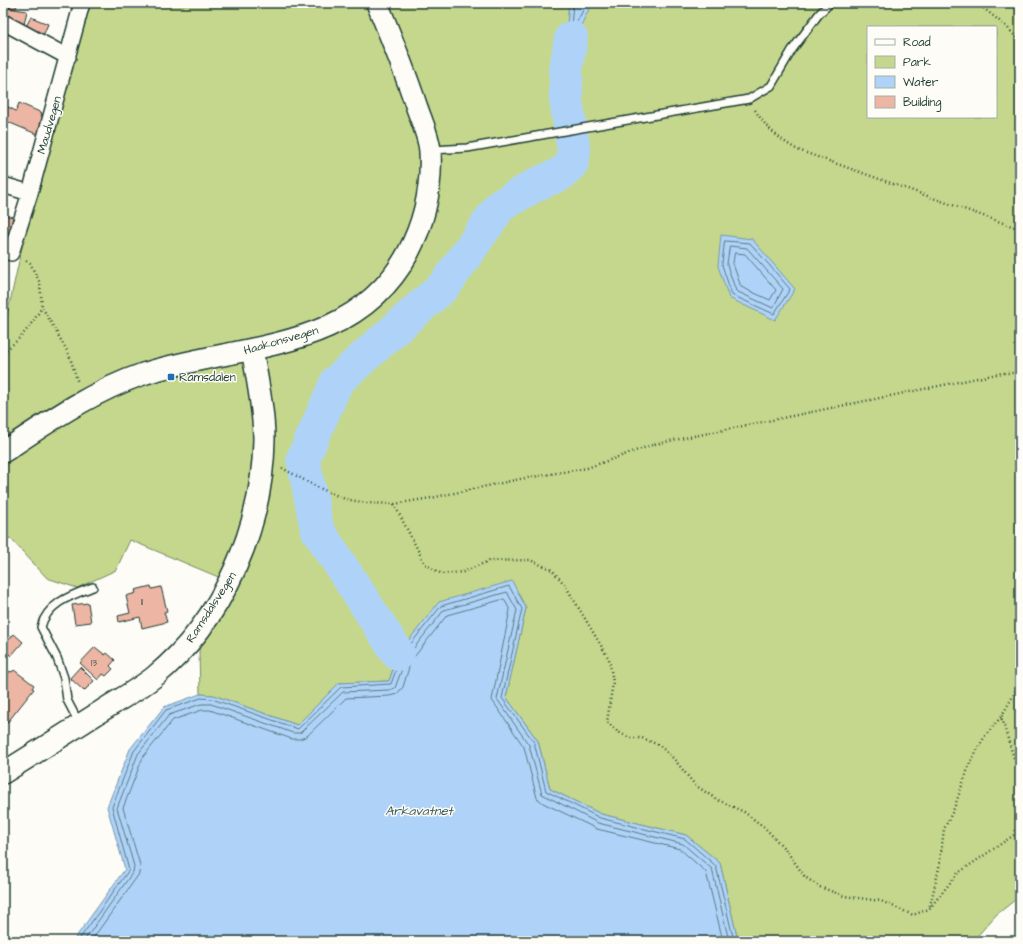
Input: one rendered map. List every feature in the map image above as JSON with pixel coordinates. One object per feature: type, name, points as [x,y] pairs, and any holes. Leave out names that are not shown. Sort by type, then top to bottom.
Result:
[{"type":"street","name":"Maudvegen","points":[[11,253],[30,193],[82,3]]},
{"type":"street","name":"Haakonsvegen","points":[[3,452],[83,400],[115,385],[144,374],[252,349],[312,333],[347,318],[378,296],[401,267],[417,237],[428,203],[430,150],[425,129],[411,88],[377,3]]},
{"type":"street","points":[[3,22],[68,57]]},
{"type":"street","points":[[3,186],[30,193]]},
{"type":"street","name":"Ramsdalsvegen","points":[[3,772],[80,725],[154,677],[181,652],[204,622],[230,581],[248,542],[260,485],[264,439],[252,349]]},
{"type":"lane","points":[[430,150],[467,148],[750,99],[771,86],[792,50],[819,14],[830,3]]},
{"type":"lane","points":[[80,725],[67,700],[64,678],[58,658],[42,627],[44,618],[54,607],[72,595],[93,587]]},
{"type":"path","points":[[977,3],[1007,27],[1020,42]]},
{"type":"path","points":[[750,99],[756,111],[770,130],[786,144],[798,150],[1020,229]]},
{"type":"path","points":[[11,253],[30,263],[40,284],[42,307],[69,354],[83,400]]},
{"type":"path","points":[[3,352],[16,343],[30,328],[42,307]]},
{"type":"path","points":[[262,458],[319,488],[345,499],[367,503],[394,504],[431,498],[520,479],[587,468],[654,444],[1002,373],[1020,373]]},
{"type":"path","points":[[394,504],[425,564],[442,574],[463,572],[489,561],[530,560],[552,570],[565,585],[609,659],[613,682],[608,722],[618,732],[630,738],[642,738],[659,745],[674,759],[695,785],[716,799],[744,812],[764,827],[785,848],[805,877],[820,887],[844,896],[881,901],[913,915],[929,909],[958,873],[1020,831]]},
{"type":"path","points":[[929,909],[939,868],[944,828],[953,811],[970,763],[985,736],[1000,717],[1020,684]]},
{"type":"path","points":[[1000,717],[1014,758],[1020,762]]},
{"type":"green space","points":[[83,3],[569,3],[566,37],[574,38],[592,3],[1020,3],[1020,896],[996,915],[973,941],[738,941],[720,863],[686,835],[601,814],[550,789],[538,741],[506,697],[526,608],[398,654],[389,681],[339,683],[297,725],[213,695],[200,694],[199,649],[228,581],[130,540],[116,570],[77,588],[47,578],[10,538],[3,540],[3,334],[31,206]]},
{"type":"water","points":[[569,3],[592,3],[575,38],[566,37]]},
{"type":"water","points":[[721,235],[752,239],[795,289],[775,320],[729,298],[718,266]]},
{"type":"water","name":"Arkavatnet","points":[[512,581],[526,608],[506,697],[538,741],[550,789],[601,814],[686,835],[720,863],[738,941],[73,941],[125,869],[107,807],[130,749],[164,707],[200,694],[213,695],[297,725],[339,683],[389,681],[398,654],[439,602]]},
{"type":"building","points":[[3,3],[18,3],[16,8],[3,7]]},
{"type":"building","points":[[8,8],[27,11],[23,29],[6,20]]},
{"type":"building","points":[[31,17],[48,24],[43,36],[25,28]]},
{"type":"building","points":[[19,103],[42,113],[41,116],[46,118],[39,135],[3,120],[3,112],[6,106],[16,111]]},
{"type":"building","points":[[3,215],[13,217],[6,244],[3,244]]},
{"type":"building","points":[[151,586],[152,589],[161,587],[167,611],[164,612],[167,622],[142,628],[140,617],[119,622],[118,616],[130,613],[126,596],[136,593],[135,590]]},
{"type":"building","points":[[88,603],[91,622],[75,624],[72,605]]},
{"type":"building","points":[[14,634],[23,642],[11,656],[3,648],[3,646]]},
{"type":"building","points":[[95,647],[105,655],[107,653],[115,660],[110,666],[113,669],[106,676],[103,674],[98,680],[80,663]]},
{"type":"building","points":[[80,667],[94,681],[84,691],[70,678]]},
{"type":"building","points":[[14,670],[34,685],[32,688],[34,689],[3,728],[3,680],[10,671],[12,672]]},
{"type":"waterway","points":[[398,654],[317,529],[303,459],[337,381],[445,285],[500,206],[537,184],[561,174],[572,163],[574,152],[566,100],[566,68],[571,38]]},
{"type":"place","name":"Ramsdalen","points":[[171,377]]}]
